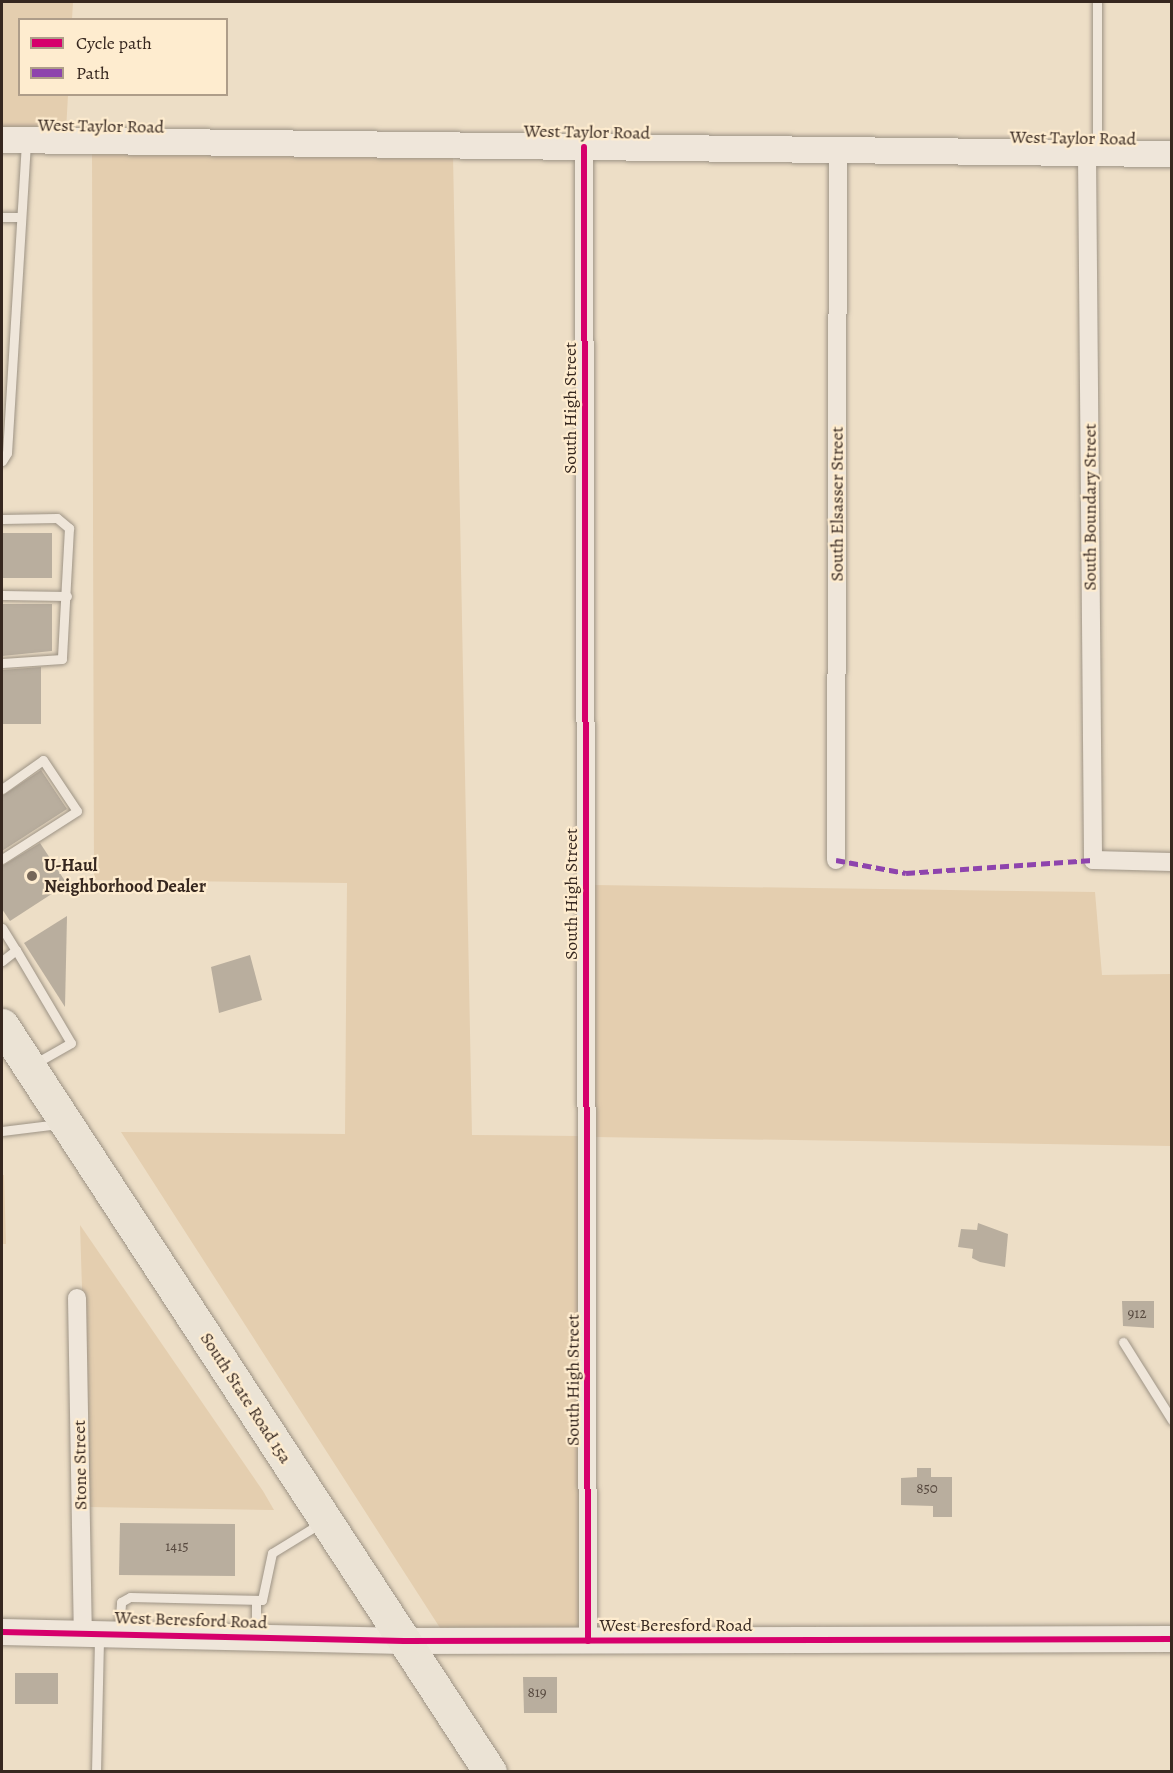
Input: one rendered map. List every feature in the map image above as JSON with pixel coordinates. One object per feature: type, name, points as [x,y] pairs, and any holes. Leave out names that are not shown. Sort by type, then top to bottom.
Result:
[{"type":"highway","name":"South State Road 15a","points":[[2,1025],[490,1772]]},
{"type":"street","name":"West Taylor Road","points":[[14,140],[1172,154]]},
{"type":"street","name":"South High Street","points":[[584,147],[588,1641]]},
{"type":"street","name":"South Elsasser Street","points":[[836,860],[838,149]]},
{"type":"street","name":"South Boundary Street","points":[[1092,154],[1093,860],[1172,862]]},
{"type":"street","name":"Stone Street","points":[[77,1298],[100,1632]]},
{"type":"street","name":"West Beresford Road","points":[[2,1632],[100,1632],[404,1641],[1172,1639]]},
{"type":"lane","points":[[1092,154],[1097,2]]},
{"type":"lane","points":[[2,461],[7,453],[21,217],[14,140]]},
{"type":"lane","points":[[2,217],[21,217]]},
{"type":"lane","points":[[2,519],[66,521],[68,596],[62,658],[2,663]]},
{"type":"lane","points":[[2,595],[68,596]]},
{"type":"lane","points":[[2,789],[42,760],[77,811],[2,859]]},
{"type":"lane","points":[[2,928],[71,1042],[29,1067]]},
{"type":"lane","points":[[2,961],[16,950]]},
{"type":"lane","points":[[2,1131],[65,1123]]},
{"type":"lane","points":[[1123,1342],[1172,1420]]},
{"type":"lane","points":[[96,1772],[100,1632],[121,1602],[130,1597],[262,1600],[272,1553],[326,1520]]},
{"type":"lane","points":[[256,1600],[256,1636]]},
{"type":"shaded area","points":[[2,2],[73,2],[72,18],[18,18],[18,96],[68,96],[66,131],[2,130]]},
{"type":"shaded area","points":[[92,151],[453,155],[472,1135],[578,1136],[580,1631],[442,1631],[121,1132],[345,1134],[347,883],[94,880]]},
{"type":"shaded area","points":[[594,885],[1095,892],[1102,975],[1171,974],[1171,1146],[595,1137]]},
{"type":"shaded area","points":[[2,1175],[4,1175],[6,1244],[2,1244]]},
{"type":"shaded area","points":[[80,1225],[263,1491],[274,1510],[89,1507]]},
{"type":"building","points":[[2,533],[52,533],[52,578],[2,578]]},
{"type":"building","points":[[2,604],[52,604],[52,651],[2,656]]},
{"type":"building","points":[[41,667],[41,724],[2,724],[2,670]]},
{"type":"building","points":[[41,770],[67,809],[2,851],[2,796]]},
{"type":"building","name":"U-Haul Neighborhood Dealer","points":[[40,843],[67,884],[10,921],[2,909],[2,866]]},
{"type":"building","points":[[67,916],[65,1007],[24,943]]},
{"type":"building","points":[[250,955],[262,1000],[219,1013],[211,967]]},
{"type":"building","points":[[978,1223],[1008,1234],[1005,1267],[980,1262],[972,1258],[973,1249],[958,1247],[961,1229],[977,1230]]},
{"type":"building","points":[[1122,1301],[1154,1301],[1154,1328],[1123,1326]]},
{"type":"building","points":[[917,1468],[931,1468],[931,1477],[952,1477],[952,1517],[933,1517],[933,1506],[901,1505],[901,1478],[917,1477]]},
{"type":"building","points":[[120,1523],[235,1524],[235,1576],[119,1575]]},
{"type":"building","points":[[15,1673],[58,1673],[58,1704],[15,1704]]},
{"type":"building","points":[[523,1677],[557,1677],[557,1713],[524,1713]]},
{"type":"marked path","points":[[836,860],[906,873],[1093,860]]},
{"type":"cycle path","points":[[584,147],[588,1641]]},
{"type":"cycle path","points":[[2,1632],[404,1641],[1172,1639]]},
{"type":"place","name":"U-Haul Neighborhood Dealer","points":[[32,876]]}]
